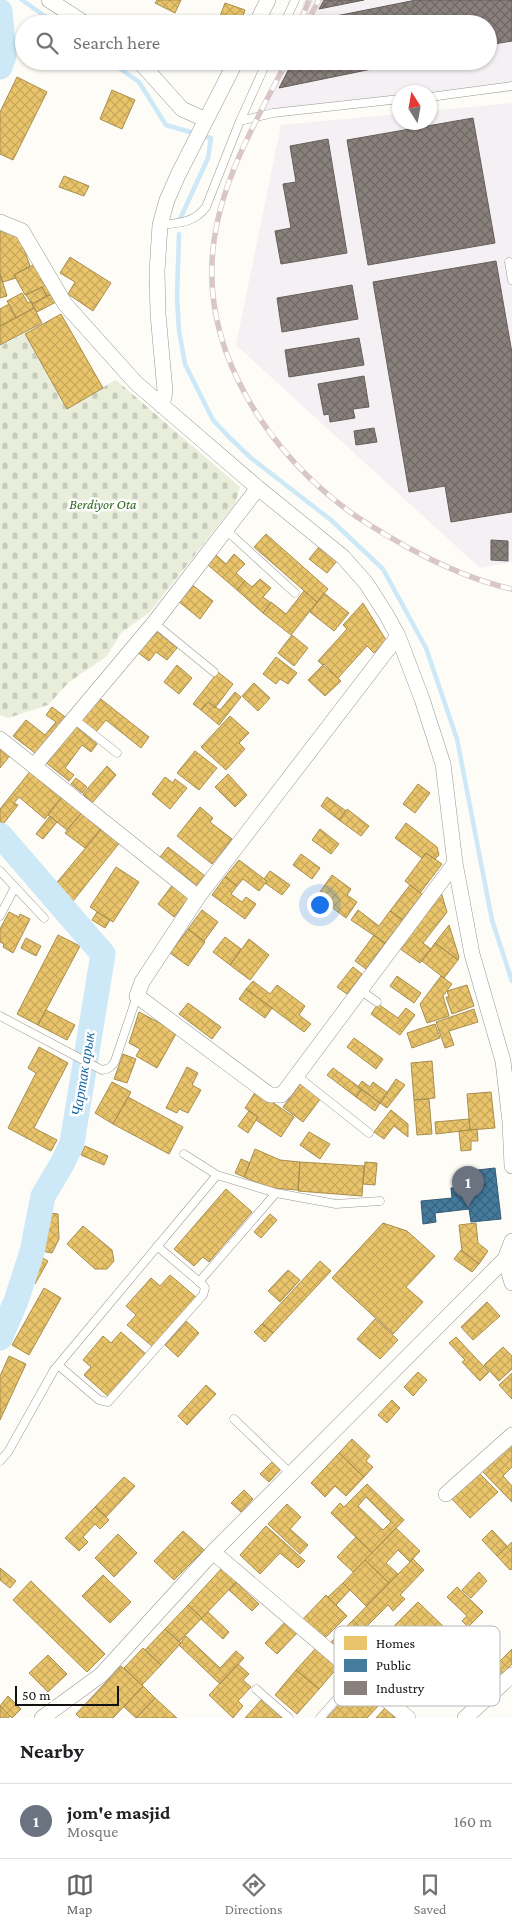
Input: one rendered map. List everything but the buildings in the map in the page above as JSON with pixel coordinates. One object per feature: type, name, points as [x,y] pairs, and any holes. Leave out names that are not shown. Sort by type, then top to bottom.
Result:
[{"type":"street","points":[[49,0],[72,15]]},
{"type":"street","points":[[260,15],[268,0]]},
{"type":"street","points":[[147,70],[182,109],[206,120]]},
{"type":"street","points":[[162,406],[165,391],[156,271],[160,225],[167,200],[231,70]]},
{"type":"street","points":[[0,222],[22,231],[65,304],[136,383],[258,488],[348,561],[366,583],[398,636],[422,699],[443,764],[455,863],[472,954],[503,1061],[510,1122],[512,1166]]},
{"type":"street","points":[[34,766],[154,623],[258,488]]},
{"type":"street","points":[[398,636],[198,897],[142,982],[137,996],[270,1095],[280,1095],[297,1076],[455,863]]},
{"type":"street","points":[[0,739],[198,897]]},
{"type":"street","points":[[42,1718],[61,1713],[101,1675],[214,1552],[505,1259],[512,1241]]},
{"type":"street","points":[[505,1259],[512,1283]]},
{"type":"street","points":[[446,1494],[512,1435]]},
{"type":"street","points":[[214,1552],[334,1656]]},
{"type":"street","points":[[500,1686],[512,1675]]},
{"type":"street","points":[[393,1706],[408,1718]]},
{"type":"street","points":[[465,1718],[478,1706]]},
{"type":"lane","points":[[288,15],[295,0]]},
{"type":"lane","points":[[160,225],[192,220],[200,215],[206,207],[240,121],[263,70]]},
{"type":"lane","points":[[437,95],[512,86]]},
{"type":"lane","points":[[240,121],[273,113],[392,100]]},
{"type":"lane","points":[[509,262],[512,280]]},
{"type":"lane","points":[[226,530],[295,593]]},
{"type":"lane","points":[[154,623],[214,672]]},
{"type":"lane","points":[[74,719],[117,753]]},
{"type":"lane","points":[[0,871],[44,918]]},
{"type":"lane","points":[[0,916],[15,887]]},
{"type":"lane","points":[[360,990],[377,1002]]},
{"type":"lane","points":[[0,1016],[102,1070],[113,1066],[137,996]]},
{"type":"lane","points":[[297,1076],[369,1132]]},
{"type":"lane","points":[[184,1154],[217,1175],[276,1193],[336,1204],[380,1201]]},
{"type":"lane","points":[[0,1461],[8,1452],[58,1365],[217,1175]]},
{"type":"lane","points":[[199,1282],[276,1193]]},
{"type":"lane","points":[[58,1365],[99,1400],[108,1402],[203,1295],[205,1288],[158,1246]]},
{"type":"lane","points":[[234,1419],[291,1474]]},
{"type":"lane","points":[[256,1689],[289,1718]]},
{"type":"lane","points":[[320,1718],[334,1702]]},
{"type":"shaded area","points":[[304,0],[512,0],[512,92],[437,97],[437,85],[392,85],[392,102],[264,111],[279,70],[497,70],[497,15],[299,15]]},
{"type":"shaded area","points":[[512,103],[512,562],[480,568],[236,345],[281,125],[392,115],[392,130],[437,130],[437,110]]},
{"type":"green space","name":"Berdiyor Ota","points":[[24,334],[66,408],[116,380],[240,487],[235,504],[150,612],[121,633],[107,656],[69,682],[48,705],[8,718],[0,715],[0,346]]},
{"type":"waterway","points":[[22,0],[43,15]]},
{"type":"waterway","name":"Чартак арык","points":[[0,11],[4,56],[0,67]]},
{"type":"waterway","points":[[122,70],[139,82],[166,125],[211,138],[208,158],[180,219]]},
{"type":"waterway","points":[[179,234],[177,297],[179,331],[185,364],[213,420],[251,458],[331,520],[383,569],[426,648],[457,739],[492,920],[512,981]]},
{"type":"waterway","name":"Чартак арык","points":[[0,835],[103,954],[72,1143],[43,1196],[32,1252],[16,1301],[0,1338]]},
{"type":"railway","points":[[303,15],[309,0]]},
{"type":"railway","points":[[311,15],[319,0]]},
{"type":"railway","points":[[282,70],[231,175],[217,224],[213,249],[212,288],[218,326],[230,363],[247,397],[268,430],[320,488],[350,512],[407,547],[458,572],[512,589]]},
{"type":"place","name":"jom'e masjid","points":[[468,1207]]}]
